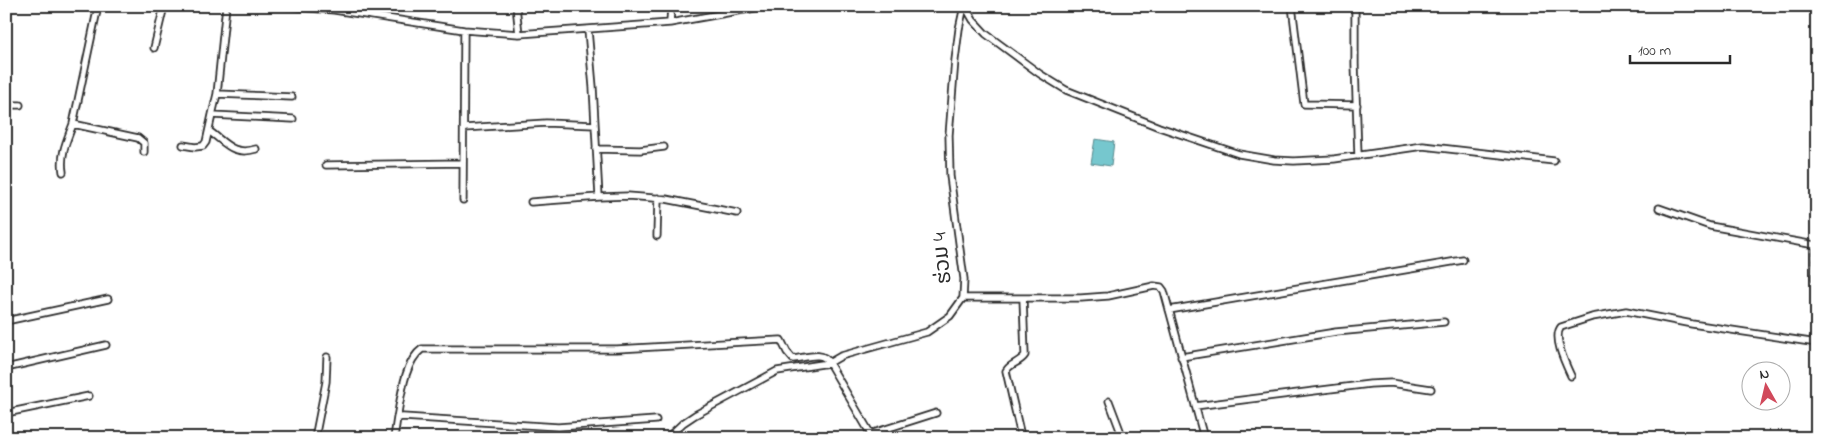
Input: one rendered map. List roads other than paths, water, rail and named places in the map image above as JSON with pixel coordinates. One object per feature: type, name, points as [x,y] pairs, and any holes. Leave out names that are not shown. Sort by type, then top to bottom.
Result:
[{"type":"street","points":[[63,172],[61,162],[63,152],[73,124],[98,6]]},
{"type":"street","points":[[154,48],[164,6]]},
{"type":"street","points":[[183,145],[195,148],[203,146],[206,142],[217,94],[226,6]]},
{"type":"street","points":[[286,6],[334,10],[464,30],[519,34],[670,23],[766,6]]},
{"type":"street","points":[[516,6],[519,34]]},
{"type":"street","points":[[670,23],[671,6]]},
{"type":"street","points":[[964,6],[973,20],[986,34],[1040,74],[1066,90],[1159,127],[1239,154],[1274,160],[1294,161],[1334,159],[1422,146],[1554,161]]},
{"type":"street","name":"ຮ່ວມ 4","points":[[667,438],[683,422],[777,371],[829,363],[841,356],[927,332],[950,316],[962,298],[964,280],[950,176],[950,135],[958,29],[964,6]]},
{"type":"street","points":[[1292,6],[1304,104],[1357,105]]},
{"type":"street","points":[[1355,6],[1358,156]]},
{"type":"street","points":[[463,200],[464,30]]},
{"type":"street","points":[[588,30],[599,197]]},
{"type":"street","points":[[217,94],[292,97]]},
{"type":"street","points":[[6,105],[20,105]]},
{"type":"street","points":[[212,115],[293,119]]},
{"type":"street","points":[[464,128],[546,123],[595,125]]},
{"type":"street","points":[[73,124],[138,138],[144,143],[144,152]]},
{"type":"street","points":[[209,131],[236,151],[242,152],[256,149]]},
{"type":"street","points":[[596,149],[640,150],[664,147]]},
{"type":"street","points":[[326,165],[464,163]]},
{"type":"street","points":[[531,202],[628,196],[658,198],[737,212]]},
{"type":"street","points":[[657,236],[658,198]]},
{"type":"street","points":[[1659,208],[1710,226],[1814,244],[1816,249],[1814,278],[1817,282]]},
{"type":"street","points":[[1169,310],[1463,260]]},
{"type":"street","points":[[962,298],[1081,298],[1108,296],[1154,286],[1161,287],[1164,291],[1204,438]]},
{"type":"street","points":[[6,321],[108,298]]},
{"type":"street","points":[[1018,438],[1021,436],[1006,370],[1008,366],[1022,359],[1025,355],[1023,298]]},
{"type":"street","points":[[1571,376],[1564,363],[1557,335],[1558,330],[1561,327],[1592,317],[1626,311],[1701,326],[1817,343]]},
{"type":"street","points":[[1181,357],[1336,332],[1444,322]]},
{"type":"street","points":[[394,438],[410,363],[416,353],[422,349],[617,349],[781,340],[798,368]]},
{"type":"street","points":[[6,368],[106,345]]},
{"type":"street","points":[[793,360],[821,355],[826,358],[871,436],[936,413]]},
{"type":"street","points":[[315,438],[326,382],[327,357]]},
{"type":"street","points":[[1195,406],[1370,384],[1391,383],[1431,389]]},
{"type":"street","points":[[6,413],[89,396]]},
{"type":"street","points":[[1109,401],[1123,438]]},
{"type":"street","points":[[397,418],[558,427],[656,420]]},
{"type":"street","points":[[1324,438],[1378,436]]},
{"type":"water","points":[[1095,139],[1114,142],[1111,166],[1091,163]]}]
